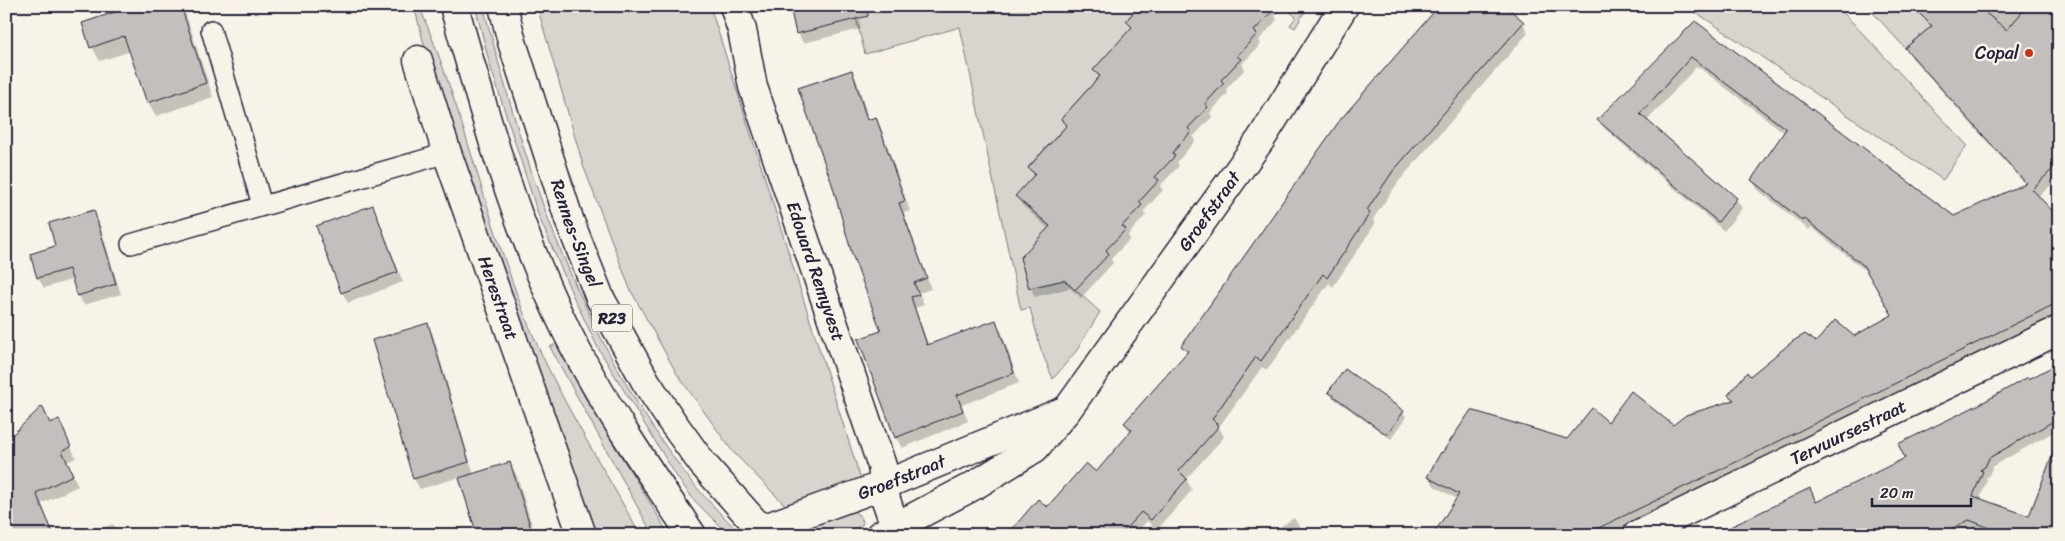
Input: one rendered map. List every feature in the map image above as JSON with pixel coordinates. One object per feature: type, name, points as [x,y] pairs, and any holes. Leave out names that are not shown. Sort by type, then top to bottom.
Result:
[{"type":"street","name":"R23","points":[[454,6],[516,213],[558,312],[607,402],[692,535]]},
{"type":"street","name":"Rennes-Singel","points":[[503,6],[512,42],[570,222],[600,298],[646,382],[673,423],[702,463],[764,532]]},
{"type":"street","name":"Edouard Remyvest","points":[[734,6],[742,30],[753,87],[882,466],[891,532]]},
{"type":"street","name":"Groefstraat","points":[[891,532],[975,485],[1035,448],[1067,410],[1261,139],[1344,6]]},
{"type":"street","name":"Herestraat","points":[[418,60],[447,153],[582,535]]},
{"type":"street","name":"Tervuursestraat","points":[[1636,535],[2059,330]]},
{"type":"street","name":"Groefstraat","points":[[764,532],[1067,410]]},
{"type":"lane","points":[[211,30],[262,205]]},
{"type":"lane","points":[[130,244],[447,153]]},
{"type":"shaded area","points":[[414,6],[419,6],[449,84],[499,243],[527,321],[566,403],[640,535],[596,535],[526,348],[429,63]]},
{"type":"shaded area","points":[[475,6],[483,6],[518,129],[542,202],[586,308],[622,377],[663,443],[698,489],[741,535],[729,535],[694,500],[677,477],[598,348],[539,217],[490,65]]},
{"type":"shaded area","points":[[537,6],[710,6],[862,483],[788,508],[733,452],[677,374],[630,289],[583,165]]},
{"type":"shaded area","points":[[853,6],[1139,6],[1126,21],[1132,27],[1100,76],[1061,119],[1067,125],[1028,167],[1044,182],[1065,280],[1100,312],[1077,350],[1053,379],[1041,350],[1030,308],[1021,310],[960,27],[865,54]],"holes":[[[1033,256],[1040,285],[1029,288],[1021,260]]]},
{"type":"shaded area","points":[[1283,6],[1308,6],[1295,28],[1290,25],[1296,17]]},
{"type":"shaded area","points":[[1684,6],[1837,6],[1967,145],[1943,180]]},
{"type":"shaded area","points":[[1867,6],[1922,6],[1917,11],[1932,26],[1905,48]]},
{"type":"shaded area","points":[[556,344],[587,401],[668,535],[653,535],[550,347]]},
{"type":"shaded area","points":[[853,511],[860,516],[863,522],[860,528],[849,534],[841,536],[811,535],[803,526]]},
{"type":"building","points":[[133,6],[181,6],[206,83],[147,103],[124,36],[90,48],[82,23]]},
{"type":"building","points":[[790,6],[867,6],[868,16],[796,34]]},
{"type":"building","points":[[1139,6],[1277,6],[1254,31],[1257,34],[1237,56],[1241,59],[1221,80],[1224,83],[1205,104],[1208,107],[1188,128],[1191,132],[1172,153],[1175,156],[1155,177],[1159,180],[1139,202],[1142,205],[1122,226],[1126,229],[1106,250],[1109,254],[1075,290],[1064,280],[1029,288],[1020,258],[1050,226],[1015,196],[1035,174],[1028,168],[1067,125],[1061,119],[1100,76],[1093,70],[1132,27],[1126,21]]},
{"type":"building","points":[[1439,6],[1506,6],[1524,22],[1393,171],[1367,210],[1370,213],[1327,278],[1323,274],[1261,361],[1256,357],[1212,419],[1219,426],[1179,471],[1187,479],[1151,520],[1141,512],[1120,535],[1007,535],[1038,499],[1047,507],[1086,463],[1096,472],[1132,430],[1124,423],[1188,351],[1181,346],[1340,120]]},
{"type":"building","points":[[1912,6],[1977,6],[2007,30],[2027,6],[2059,6],[2059,163],[2032,189],[2059,218],[2059,302],[1759,451],[1584,535],[1433,535],[1459,494],[1427,477],[1441,452],[1471,410],[1567,439],[1592,408],[1608,422],[1631,391],[1673,425],[1686,415],[1734,400],[1728,395],[1747,372],[1750,376],[1793,341],[1805,334],[1816,342],[1835,320],[1854,336],[1892,315],[1863,265],[1805,219],[1803,221],[1751,180],[1786,129],[1691,57],[1640,114],[1737,198],[1718,222],[1597,120],[1695,21],[1954,216],[2026,183],[1905,48],[1932,26]]},
{"type":"building","points":[[852,70],[867,120],[876,117],[905,201],[899,203],[927,278],[914,283],[919,295],[911,297],[927,345],[996,320],[1014,373],[957,395],[963,411],[895,438],[858,339],[881,331],[852,254],[832,184],[798,88]]},
{"type":"building","points":[[373,205],[398,272],[341,293],[316,226]]},
{"type":"building","points":[[94,210],[116,284],[77,296],[69,269],[37,278],[30,254],[55,246],[49,223]]},
{"type":"building","points":[[428,323],[469,462],[413,479],[372,340]]},
{"type":"building","points":[[2059,363],[2059,418],[1989,458],[1985,467],[1980,470],[1983,471],[1973,496],[2029,516],[2057,443],[2059,444],[2059,535],[2008,535],[1969,520],[1939,535],[1714,535],[1810,488],[1816,502],[1905,458],[1898,444]]},
{"type":"building","points":[[1345,369],[1404,411],[1387,435],[1328,392]]},
{"type":"building","points":[[42,406],[50,423],[59,419],[71,447],[62,451],[73,475],[36,493],[54,535],[6,535],[6,441]]},
{"type":"building","points":[[510,462],[533,535],[477,535],[459,478]]},
{"type":"place","name":"Copal","points":[[2029,53]]}]
